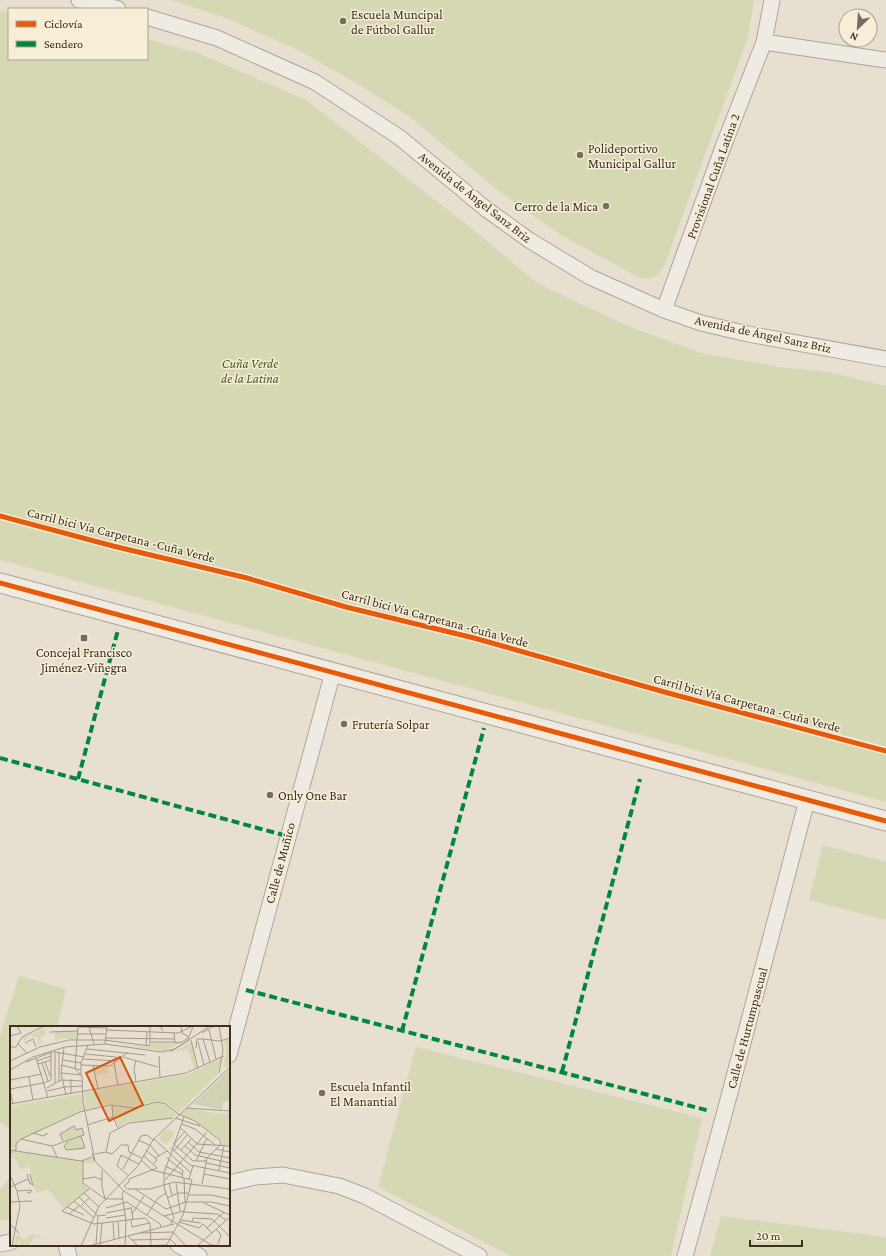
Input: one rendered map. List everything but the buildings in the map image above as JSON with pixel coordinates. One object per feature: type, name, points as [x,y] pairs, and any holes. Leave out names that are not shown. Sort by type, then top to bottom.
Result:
[{"type":"street","points":[[79,0],[98,3],[115,8]]},
{"type":"street","name":"Provisional Cuña Latina 2","points":[[664,310],[723,147],[764,42],[772,0]]},
{"type":"street","name":"Avenida de Ángel Sanz Briz","points":[[148,18],[217,38],[315,82],[399,137],[486,209],[529,240],[590,277],[664,310],[701,323],[748,334],[886,359]]},
{"type":"street","points":[[764,42],[886,60]]},
{"type":"street","points":[[0,583],[886,821]]},
{"type":"street","name":"Calle de Muñico","points":[[230,1051],[333,672]]},
{"type":"street","name":"Calle de Hurtumpascual","points":[[685,1256],[807,800]]},
{"type":"street","points":[[230,1183],[255,1177],[283,1176],[339,1186],[365,1196],[480,1256]]},
{"type":"street","points":[[0,1244],[10,1242]]},
{"type":"street","points":[[66,1246],[69,1256]]},
{"type":"street","points":[[180,1246],[199,1256]]},
{"type":"green space","name":"Polideportivo Municipal Gallur","points":[[170,0],[754,0],[748,37],[662,270],[654,277],[640,278],[561,235],[501,193],[410,117],[351,80],[296,49],[226,18]]},
{"type":"green space","name":"Cuña Verde de la Latina","points":[[0,11],[8,12],[8,60],[148,60],[148,39],[198,53],[306,100],[475,231],[537,283],[623,324],[701,353],[778,367],[828,372],[886,386],[886,802],[0,560]]},
{"type":"green space","points":[[823,845],[886,862],[886,920],[809,900]]},
{"type":"green space","points":[[19,976],[66,989],[57,1026],[10,1026],[10,1129],[0,1122],[0,1036]]},
{"type":"green space","points":[[416,1047],[702,1118],[671,1256],[511,1256],[378,1187]]},
{"type":"green space","points":[[10,1177],[10,1219],[0,1221],[0,1190]]},
{"type":"green space","points":[[721,1216],[886,1237],[886,1256],[710,1256]]},
{"type":"marked path","points":[[78,779],[118,630]]},
{"type":"marked path","points":[[402,1031],[484,728]]},
{"type":"marked path","points":[[0,758],[287,836]]},
{"type":"marked path","points":[[562,1072],[640,779]]},
{"type":"marked path","points":[[246,990],[710,1111]]},
{"type":"cycle path","name":"Carril bici Vía Carpetana -Cuña Verde","points":[[0,516],[113,546],[247,578],[346,607],[474,638],[668,693],[886,751]]},
{"type":"cycle path","points":[[0,583],[886,821]]},
{"type":"place","name":"Escuela Muncipal de Fútbol Gallur","points":[[343,21]]},
{"type":"place","name":"Polideportivo Municipal Gallur","points":[[580,155]]},
{"type":"place","name":"Cerro de la Mica","points":[[606,206]]},
{"type":"place","name":"Concejal Francisco Jiménez-Viñegra","points":[[84,638]]},
{"type":"place","name":"Frutería Solpar","points":[[344,724]]},
{"type":"place","name":"Only One Bar","points":[[270,795]]},
{"type":"place","name":"Escuela Infantil El Manantial","points":[[322,1093]]}]
